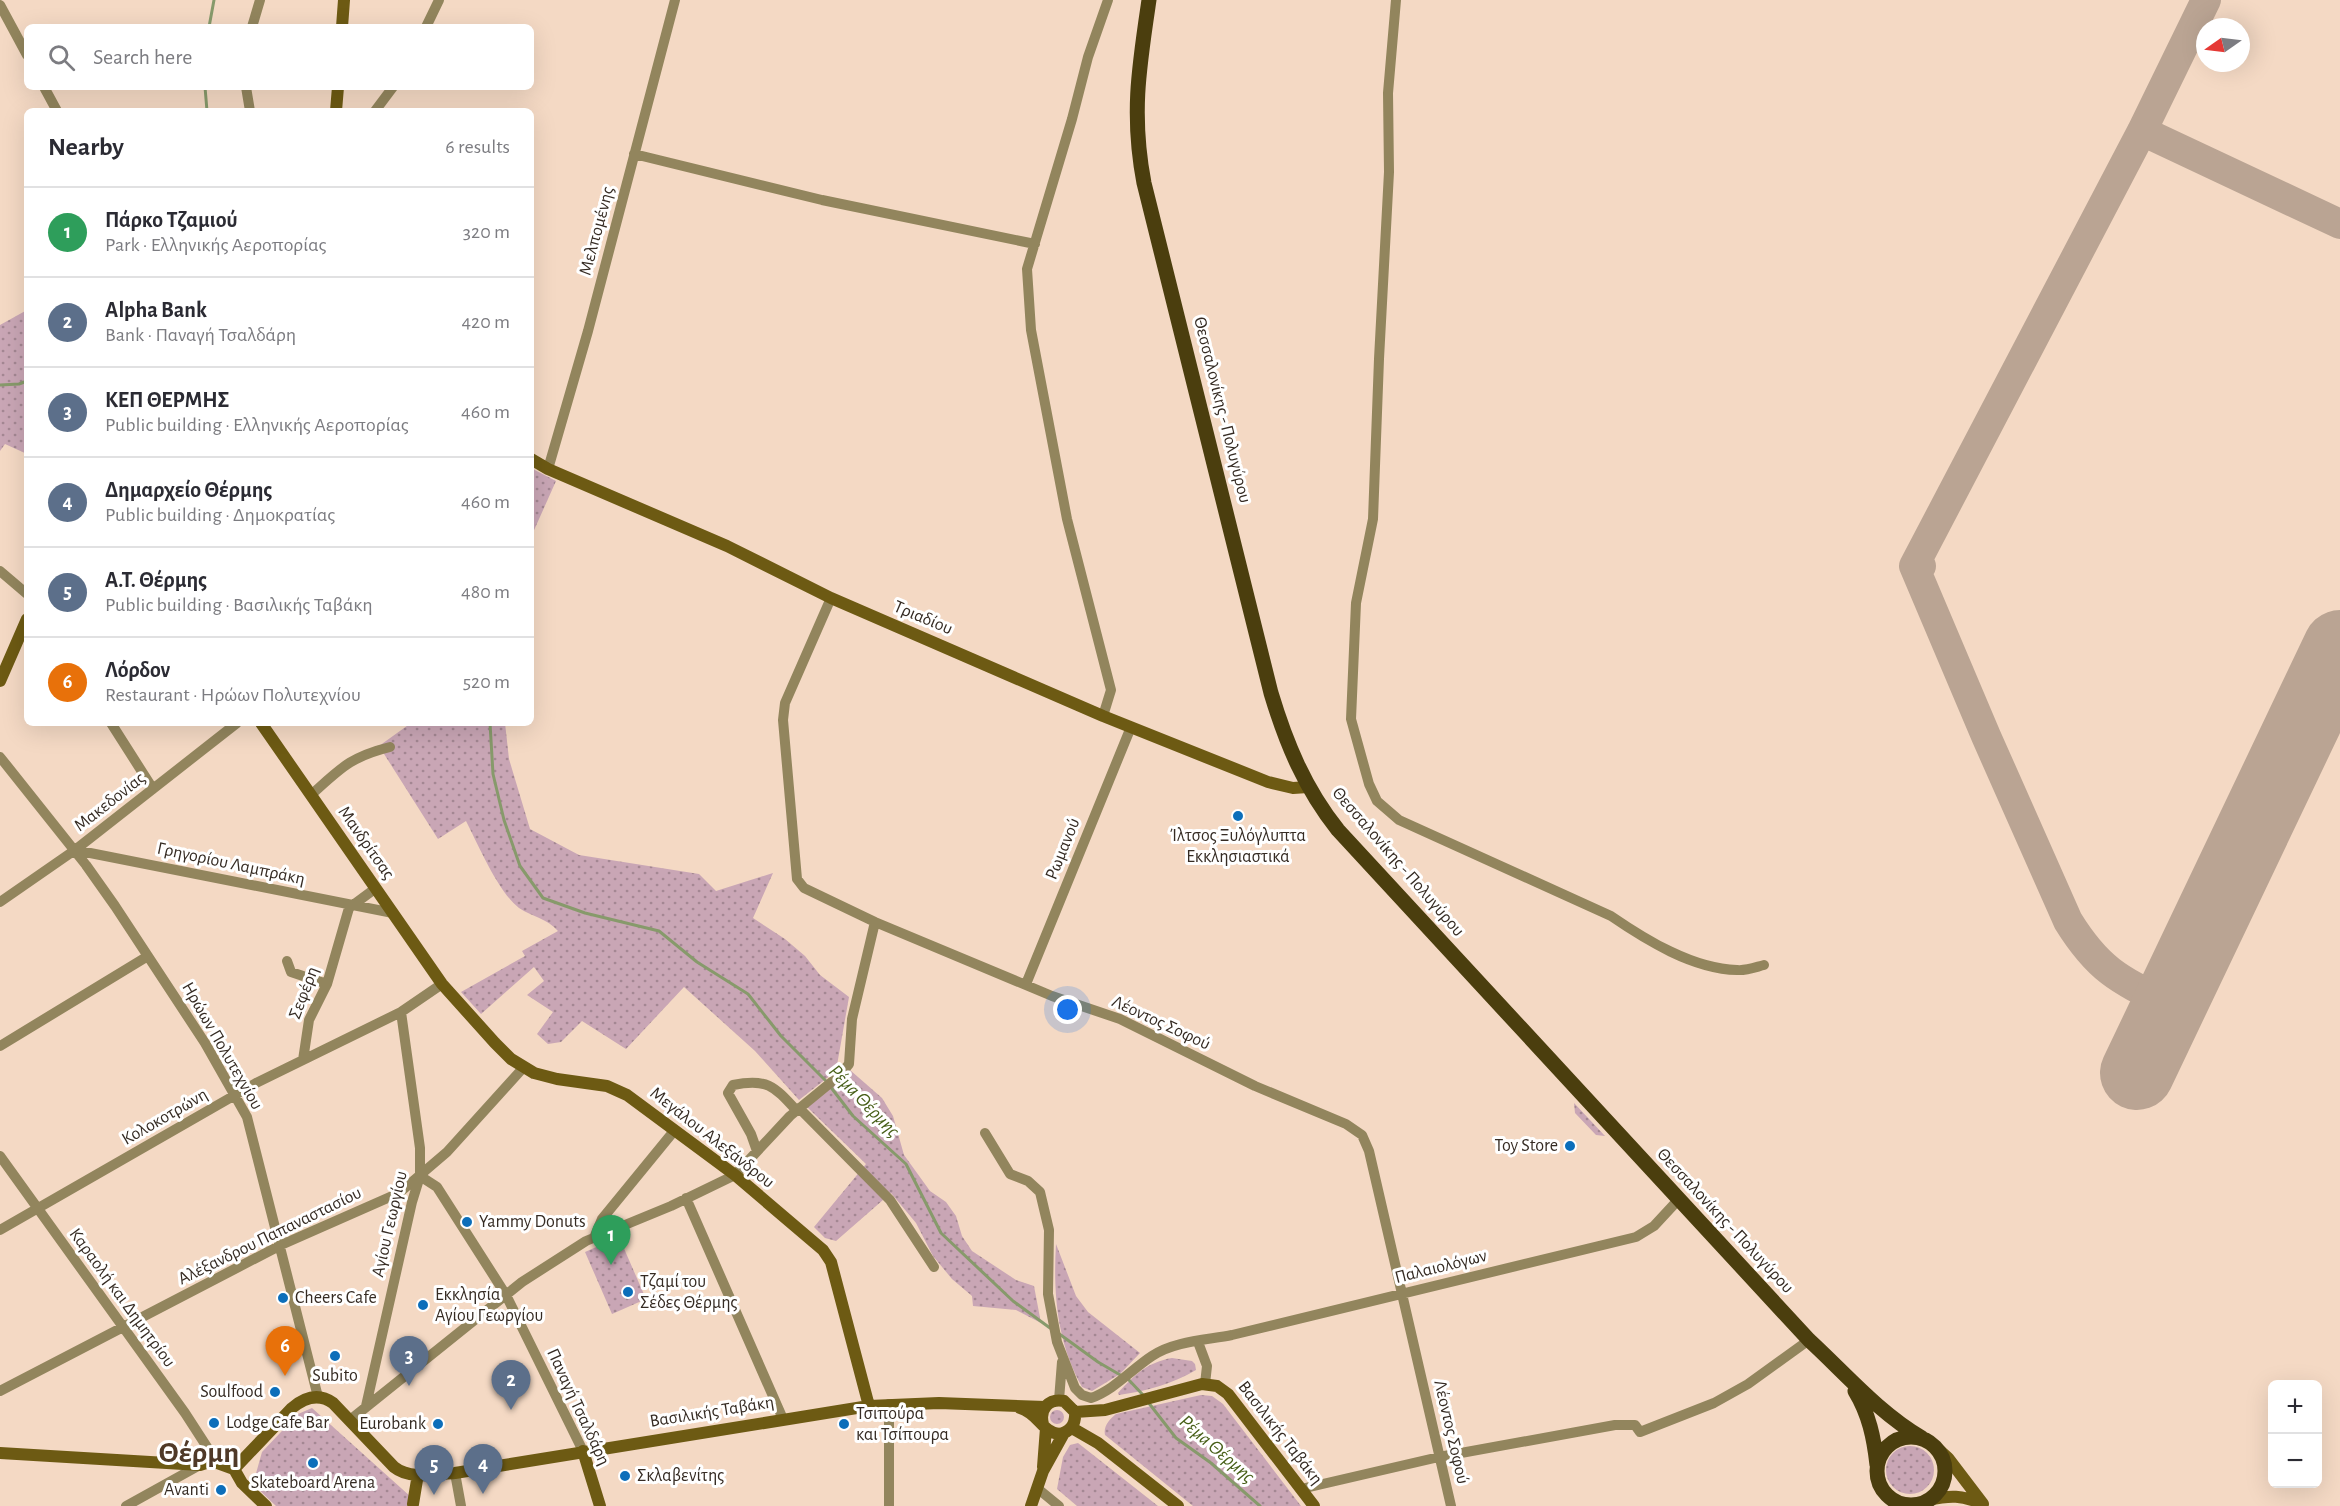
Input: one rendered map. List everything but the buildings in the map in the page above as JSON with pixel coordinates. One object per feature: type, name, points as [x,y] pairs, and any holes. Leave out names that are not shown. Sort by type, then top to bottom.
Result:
[{"type":"main road","points":[[342,24],[344,0]]},
{"type":"main road","name":"Θεσσαλονίκης - Πολυγύρου","points":[[1149,0],[1136,103],[1136,124],[1142,172],[1271,693],[1308,787],[1338,830],[1809,1340],[1843,1370],[1887,1416],[1922,1438]]},
{"type":"main road","points":[[336,108],[338,90]]},
{"type":"main road","name":"Τριαδίου","points":[[534,461],[548,469],[728,546],[831,598],[1103,716],[1268,782],[1293,788],[1308,787]]},
{"type":"main road","points":[[0,681],[24,626]]},
{"type":"main road","name":"Μανδρίτσας","points":[[263,726],[442,984]]},
{"type":"main road","name":"Μεγάλου Αλεξάνδρου","points":[[442,984],[495,1043],[523,1068],[545,1076],[600,1084],[617,1089],[735,1175],[817,1244],[831,1262],[869,1406]]},
{"type":"main road","name":"Θεσσαλονίκης - Πολυγύρου","points":[[1843,1370],[1865,1409],[1874,1437],[1877,1469]]},
{"type":"main road","points":[[1075,1412],[1105,1410],[1205,1384]]},
{"type":"main road","name":"Βασιλικής Ταβάκη","points":[[1205,1384],[1217,1386],[1228,1394],[1314,1506]]},
{"type":"main road","points":[[234,1469],[294,1406],[306,1399],[318,1397],[330,1401],[397,1470],[406,1474],[418,1474],[413,1504]]},
{"type":"main road","points":[[1031,1506],[1043,1471],[1075,1421],[1075,1412],[1069,1404],[1059,1400],[1048,1403],[1042,1415],[1044,1426],[1043,1471]]},
{"type":"main road","name":"Βασιλικής Ταβάκη","points":[[418,1474],[455,1473],[869,1406],[939,1403],[1045,1407]]},
{"type":"main road","name":"Βασιλικής Ταβάκη","points":[[1013,1406],[1030,1411],[1044,1426]]},
{"type":"main road","points":[[1044,1426],[1054,1434],[1068,1431],[1098,1443],[1178,1506]]},
{"type":"main road","points":[[1885,1506],[1877,1469],[1879,1461],[1888,1445],[1904,1437],[1922,1438],[1938,1449],[1948,1458],[1985,1505]]},
{"type":"main road","points":[[1922,1503],[1936,1494],[1945,1477],[1943,1458],[1938,1449]]},
{"type":"main road","name":"Παναγή Τσαλδάρη","points":[[583,1451],[600,1506]]},
{"type":"main road","points":[[0,1453],[200,1465],[212,1461],[234,1469],[242,1483],[266,1506]]},
{"type":"main road","points":[[1881,1485],[1894,1500],[1903,1504],[1922,1503],[1946,1496],[1963,1496],[1985,1505]]},
{"type":"street","points":[[253,24],[260,0]]},
{"type":"street","points":[[427,24],[439,0]]},
{"type":"street","name":"Μελπομένης","points":[[548,469],[588,331],[675,0]]},
{"type":"street","points":[[1103,716],[1111,690],[1067,519],[1031,330],[1027,269],[1088,57],[1108,0]]},
{"type":"street","points":[[1396,0],[1388,93],[1389,172],[1373,519],[1356,603],[1352,719],[1369,784],[1377,801],[1399,820],[1611,916],[1643,937],[1676,953],[1714,968],[1740,971],[1764,964]]},
{"type":"street","points":[[0,5],[4,22],[24,51]]},
{"type":"street","points":[[46,90],[55,108]]},
{"type":"street","points":[[246,90],[250,108]]},
{"type":"street","points":[[377,108],[391,90]]},
{"type":"street","points":[[634,154],[822,200],[1035,244]]},
{"type":"street","points":[[0,571],[24,591]]},
{"type":"street","name":"Λέοντος Σοφού","points":[[831,598],[784,703],[783,720],[797,879],[804,888],[875,922],[1052,996],[1120,1020],[1256,1086],[1346,1124],[1362,1135],[1369,1151],[1451,1506]]},
{"type":"street","points":[[113,726],[153,789]]},
{"type":"street","name":"Μακεδονίας","points":[[0,902],[75,850],[233,726]]},
{"type":"street","name":"Ρωμανού","points":[[1026,984],[1131,727]]},
{"type":"street","points":[[311,795],[344,765],[364,754],[390,747]]},
{"type":"street","name":"Ηρώων Πολυτεχνίου","points":[[0,757],[75,850],[148,956],[236,1095],[247,1117],[318,1397]]},
{"type":"street","name":"Γρηγορίου Λαμπράκη","points":[[75,850],[393,913]]},
{"type":"street","points":[[351,905],[375,888]]},
{"type":"street","name":"Σεφέρη","points":[[303,1060],[309,1020],[327,984],[346,914],[351,905]]},
{"type":"street","points":[[350,1420],[506,1295],[546,1266],[594,1238],[735,1175],[798,1109],[840,1075],[849,1064],[852,1019],[875,922]]},
{"type":"street","points":[[0,1046],[148,956]]},
{"type":"street","points":[[287,961],[291,972],[327,984]]},
{"type":"street","name":"Κολοκοτρώνη","points":[[0,1230],[236,1095],[401,1012],[442,984]]},
{"type":"street","name":"Αγίου Γεωργίου","points":[[366,1406],[412,1202],[420,1176],[420,1148],[401,1012]]},
{"type":"street","name":"Αλέξανδρου Παπαναστασίου","points":[[0,1391],[281,1245],[399,1193],[447,1152],[523,1068]]},
{"type":"street","points":[[757,1151],[751,1134],[728,1093],[733,1085],[753,1082],[770,1085],[798,1109],[890,1200],[934,1267]]},
{"type":"street","points":[[594,1238],[602,1218],[674,1131]]},
{"type":"street","points":[[985,1133],[1010,1174],[1028,1181],[1040,1192],[1049,1230],[1048,1294],[1051,1317],[1062,1356],[1059,1400]]},
{"type":"street","name":"Καραολή και Δημητρίου","points":[[0,1156],[191,1422],[207,1447],[212,1461]]},
{"type":"street","name":"Παναγή Τσαλδάρη","points":[[420,1176],[437,1188],[506,1295],[583,1451]]},
{"type":"street","points":[[686,1198],[783,1419]]},
{"type":"street","name":"Παλαιολόγων","points":[[1062,1356],[1071,1381],[1079,1393],[1091,1398],[1154,1355],[1171,1347],[1636,1237],[1654,1226],[1679,1199]]},
{"type":"street","points":[[1301,1489],[1439,1457],[1615,1425],[1635,1425],[1640,1432],[1714,1403],[1748,1384],[1809,1340]]},
{"type":"street","points":[[1198,1342],[1207,1366],[1205,1384]]},
{"type":"street","points":[[889,1404],[889,1506]]},
{"type":"street","points":[[126,1506],[200,1465]]},
{"type":"street","points":[[455,1473],[461,1506]]},
{"type":"street","points":[[1037,1488],[1059,1506]]},
{"type":"shaded area","points":[[24,312],[24,453],[5,444],[0,451],[0,325]]},
{"type":"shaded area","points":[[534,470],[556,481],[534,530]]},
{"type":"shaded area","points":[[407,726],[505,726],[509,759],[530,829],[579,855],[699,874],[716,891],[773,873],[753,918],[785,939],[805,956],[820,975],[849,997],[836,1071],[799,1100],[755,1051],[684,987],[626,1049],[582,1021],[561,1042],[548,1044],[537,1034],[553,1012],[527,995],[544,981],[534,967],[481,1014],[461,992],[525,956],[522,951],[558,931],[549,923],[524,911],[511,901],[489,867],[466,821],[438,839],[379,746]]},
{"type":"shaded area","points":[[850,1070],[882,1098],[893,1116],[904,1155],[930,1191],[946,1202],[956,1216],[962,1236],[972,1251],[1016,1280],[1034,1286],[1041,1323],[1016,1310],[973,1306],[972,1296],[952,1279],[933,1256],[916,1223],[891,1193],[836,1241],[825,1238],[814,1227],[866,1164],[807,1107]]},
{"type":"shaded area","points":[[1574,1103],[1605,1136],[1596,1135],[1575,1113]]},
{"type":"shaded area","points":[[619,1237],[646,1299],[612,1314],[585,1252]]},
{"type":"shaded area","points":[[1056,1244],[1076,1296],[1088,1312],[1140,1353],[1120,1374],[1092,1391],[1082,1387],[1062,1335],[1056,1299]]},
{"type":"shaded area","points":[[1172,1358],[1192,1361],[1196,1370],[1159,1386],[1119,1395],[1118,1393],[1124,1386],[1142,1370]]},
{"type":"shaded area","points":[[1201,1395],[1212,1396],[1223,1404],[1301,1506],[1193,1506],[1105,1435],[1109,1420],[1116,1414]]},
{"type":"shaded area","points":[[312,1408],[411,1497],[407,1506],[276,1506],[253,1484],[262,1452],[298,1414]]},
{"type":"shaded area","points":[[1057,1410],[1062,1412],[1064,1417],[1062,1422],[1057,1424],[1052,1422],[1050,1417],[1052,1412]]},
{"type":"shaded area","points":[[1078,1443],[1158,1506],[1077,1506],[1057,1489],[1063,1457],[1070,1445]]},
{"type":"shaded area","points":[[1905,1446],[1915,1446],[1927,1453],[1934,1465],[1934,1475],[1927,1487],[1915,1494],[1905,1494],[1890,1483],[1886,1475],[1886,1465],[1897,1450]]},
{"type":"waterway","points":[[210,24],[214,0]]},
{"type":"waterway","points":[[205,90],[207,108]]},
{"type":"waterway","points":[[0,385],[24,382]]},
{"type":"waterway","name":"Ρέμα Θέρμης","points":[[490,726],[493,774],[504,820],[520,866],[543,898],[585,913],[659,931],[697,962],[748,994],[781,1036],[826,1081],[853,1116],[906,1164],[941,1233],[1013,1301],[1050,1328]]},
{"type":"waterway","name":"Ρέμα Θέρμης","points":[[1058,1333],[1122,1376]]},
{"type":"waterway","name":"Ρέμα Θέρμης","points":[[1128,1379],[1144,1396]]},
{"type":"waterway","name":"Ρέμα Θέρμης","points":[[1148,1402],[1176,1438],[1211,1463],[1260,1506]]},
{"type":"taxiway","points":[[1914,566],[2142,131],[2206,0]]},
{"type":"taxiway","points":[[2145,134],[2142,131],[2340,224]]},
{"type":"taxiway","points":[[1921,566],[1914,566],[2068,921],[2090,952],[2112,972],[2124,981],[2171,1005]]},
{"type":"runway","points":[[2137,1073],[2340,647]]},
{"type":"place","name":"Ίλτσος Ξυλόγλυπτα Εκκλησιαστικά","points":[[1238,816]]},
{"type":"place","name":"Toy Store","points":[[1570,1146]]},
{"type":"place","name":"Yammy Donuts","points":[[467,1222]]},
{"type":"place","name":"Πάρκο Τζαμιού","points":[[611,1265]]},
{"type":"place","name":"Τζαμί του Σέδες Θέρμης","points":[[628,1292]]},
{"type":"place","name":"Cheers Cafe","points":[[283,1298]]},
{"type":"place","name":"Εκκλησία Αγίου Γεωργίου","points":[[423,1305]]},
{"type":"place","name":"Subito","points":[[335,1356]]},
{"type":"place","name":"Λόρδον","points":[[285,1376]]},
{"type":"place","name":"ΚΕΠ ΘΕΡΜΗΣ","points":[[409,1386]]},
{"type":"place","name":"Soulfood","points":[[275,1392]]},
{"type":"place","name":"Alpha Bank","points":[[511,1410]]},
{"type":"place","name":"Lodge Cafe Bar","points":[[214,1423]]},
{"type":"place","name":"Eurobank","points":[[438,1424]]},
{"type":"place","name":"Τσιπούρα και Τσίπουρα","points":[[844,1424]]},
{"type":"place","name":"Skateboard Arena","points":[[313,1463]]},
{"type":"place","name":"Σκλαβενίτης","points":[[625,1476]]},
{"type":"place","name":"Avanti","points":[[221,1490]]},
{"type":"place","name":"Δημαρχείο Θέρμης","points":[[483,1494]]},
{"type":"place","name":"Α.Τ. Θέρμης","points":[[434,1495]]},
{"type":"district","name":"Θέρμη","points":[[199,1453]]}]
